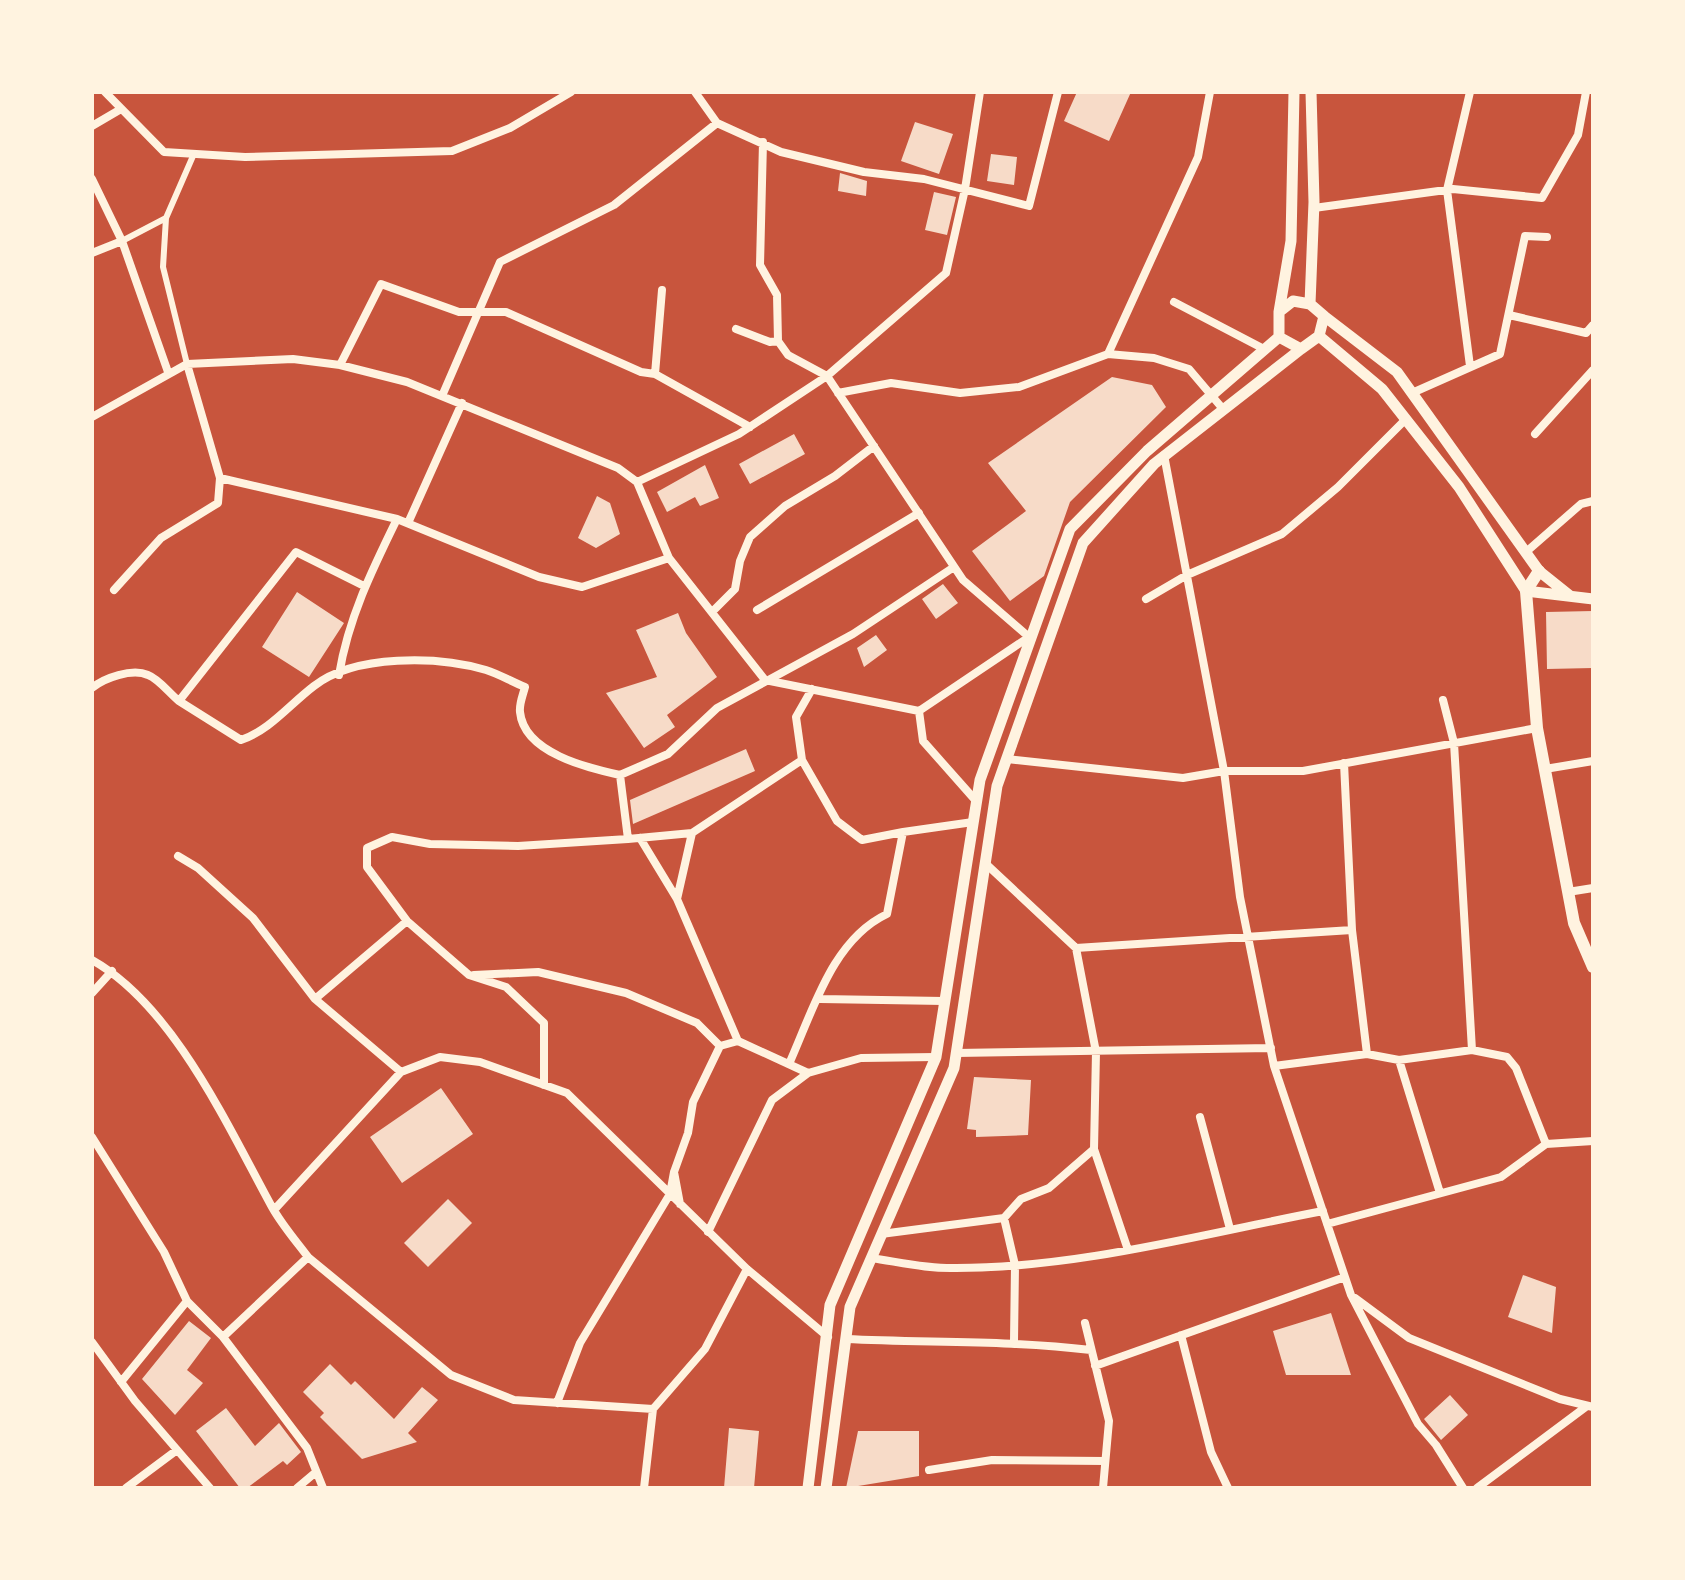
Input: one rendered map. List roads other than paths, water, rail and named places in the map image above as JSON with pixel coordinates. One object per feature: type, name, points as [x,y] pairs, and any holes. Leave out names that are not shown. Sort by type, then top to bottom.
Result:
[{"type":"main road","points":[[1539,571],[1526,591],[1537,728],[1574,923],[1593,967]]},
{"type":"street","points":[[105,92],[164,152],[193,156],[452,151],[510,128],[571,92]]},
{"type":"street","points":[[697,92],[717,123],[781,152],[864,172],[924,179],[1029,206],[1058,92]]},
{"type":"street","points":[[637,482],[750,427],[827,376],[946,273],[965,189],[980,92]]},
{"type":"street","points":[[1108,354],[1198,157],[1210,92]]},
{"type":"street","points":[[1279,337],[1279,312],[1291,241],[1295,174],[1294,92]]},
{"type":"street","points":[[1310,304],[1314,208],[1311,92]]},
{"type":"street","points":[[1470,92],[1447,190],[1470,366]]},
{"type":"street","points":[[1314,208],[1447,190],[1542,198],[1578,135],[1586,92]]},
{"type":"street","points":[[92,126],[121,109]]},
{"type":"street","points":[[442,396],[500,262],[614,205],[717,123]]},
{"type":"street","points":[[763,142],[760,265],[777,295],[778,341],[788,355],[827,376],[963,580],[1029,637]]},
{"type":"street","points":[[114,590],[161,538],[218,503],[220,478],[163,267],[166,218],[193,156]]},
{"type":"street","points":[[92,179],[122,241],[168,372]]},
{"type":"street","points":[[92,253],[166,218]]},
{"type":"street","points":[[1412,393],[1500,354],[1525,236],[1547,237]]},
{"type":"street","points":[[340,365],[381,284],[459,312],[506,312],[641,372],[655,374],[750,427]]},
{"type":"street","points":[[655,374],[662,290]]},
{"type":"street","points":[[1279,312],[1293,301],[1310,304],[1397,372],[1539,571],[1573,597]]},
{"type":"street","points":[[1174,302],[1264,349]]},
{"type":"street","points":[[1509,315],[1586,333],[1593,325]]},
{"type":"street","points":[[826,1488],[850,1307],[954,1068],[997,786],[1083,543],[1164,455],[1319,336],[1324,316]]},
{"type":"street","points":[[736,329],[770,342],[778,341]]},
{"type":"street","points":[[1319,336],[1382,389],[1459,487],[1526,591],[1593,599]]},
{"type":"street","points":[[808,1488],[830,1305],[936,1057],[980,780],[1070,529],[1147,451],[1279,337]]},
{"type":"street","points":[[1279,337],[1301,349]]},
{"type":"street","points":[[838,393],[891,383],[960,393],[1019,387],[1108,354],[1154,358],[1189,369],[1223,409]]},
{"type":"street","points":[[92,417],[187,364],[293,359],[340,365],[462,403],[618,468],[637,482],[669,558],[765,680],[919,711],[1029,637]]},
{"type":"street","points":[[1535,434],[1593,370]]},
{"type":"street","points":[[408,523],[462,403]]},
{"type":"street","points":[[1146,599],[1187,575],[1282,534],[1338,487],[1406,419]]},
{"type":"street","points":[[712,612],[735,589],[740,561],[750,537],[785,506],[835,476],[874,446]]},
{"type":"street","points":[[1164,455],[1224,771],[1248,936],[1274,1066],[1351,1295],[1418,1424],[1436,1445],[1463,1488]]},
{"type":"street","points":[[220,478],[397,519],[539,577],[582,587],[669,558]]},
{"type":"street","points":[[1526,552],[1581,504],[1593,501]]},
{"type":"street","points":[[757,610],[919,513]]},
{"type":"street","points":[[339,675],[343,647],[364,586],[397,519]]},
{"type":"street","points":[[179,701],[296,552],[364,586]]},
{"type":"street","points":[[92,688],[100,681],[129,674],[149,675],[179,701],[241,740],[256,735],[316,683],[371,662],[444,662],[487,670],[525,687],[519,710],[525,730],[568,763],[620,775],[668,754],[717,708],[853,634],[954,567]]},
{"type":"street","points":[[812,689],[796,717],[802,760],[837,821],[862,840],[973,822]]},
{"type":"street","points":[[1443,700],[1454,743],[1472,1050]]},
{"type":"street","points":[[919,711],[923,741],[977,802]]},
{"type":"street","points":[[1007,759],[1183,778],[1224,771],[1303,771],[1537,728]]},
{"type":"street","points":[[544,1085],[544,1023],[506,987],[469,975],[407,921],[367,867],[367,848],[392,837],[430,844],[518,846],[692,833],[802,760]]},
{"type":"street","points":[[1545,769],[1593,761]]},
{"type":"street","points":[[1344,763],[1352,930],[1367,1054]]},
{"type":"street","points":[[620,775],[628,839]]},
{"type":"street","points":[[789,1064],[844,946],[869,923],[887,914],[903,832]]},
{"type":"street","points":[[677,899],[692,833]]},
{"type":"street","points":[[640,838],[677,899],[738,1041]]},
{"type":"street","points":[[178,856],[198,868],[253,918],[315,999],[401,1072]]},
{"type":"street","points":[[985,863],[1076,948],[1096,1052],[1094,1149],[1128,1250]]},
{"type":"street","points":[[1568,892],[1593,888]]},
{"type":"street","points":[[315,999],[407,921]]},
{"type":"street","points":[[1076,948],[1352,930]]},
{"type":"street","points":[[92,960],[112,971],[139,995],[219,1104],[274,1210],[308,1257],[451,1375],[514,1400],[653,1409]]},
{"type":"street","points":[[92,993],[112,971]]},
{"type":"street","points":[[469,975],[538,972],[626,993],[697,1023],[720,1046]]},
{"type":"street","points":[[820,999],[944,1001]]},
{"type":"street","points":[[557,1403],[580,1343],[670,1194],[688,1133],[693,1102],[720,1046],[738,1041],[808,1073]]},
{"type":"street","points":[[956,1053],[1271,1048]]},
{"type":"street","points":[[1274,1066],[1367,1054],[1399,1060],[1472,1050],[1507,1057],[1516,1068],[1546,1144]]},
{"type":"street","points":[[274,1210],[401,1072],[440,1057],[480,1062],[567,1093],[747,1269],[828,1338]]},
{"type":"street","points":[[708,1232],[772,1100],[808,1073],[861,1058],[936,1057]]},
{"type":"street","points":[[1399,1060],[1440,1193]]},
{"type":"street","points":[[1200,1117],[1230,1229]]},
{"type":"street","points":[[92,1137],[164,1252],[187,1301],[223,1337],[307,1448],[323,1488]]},
{"type":"street","points":[[1327,1224],[1501,1177],[1546,1144],[1593,1141]]},
{"type":"street","points":[[881,1234],[1004,1218],[1021,1199],[1049,1188],[1094,1149]]},
{"type":"street","points":[[674,1172],[680,1204]]},
{"type":"street","points":[[871,1258],[953,1269],[1015,1265],[1128,1250],[1323,1211]]},
{"type":"street","points":[[1004,1218],[1015,1265],[1014,1341]]},
{"type":"street","points":[[223,1337],[308,1257]]},
{"type":"street","points":[[644,1488],[653,1409],[705,1349],[747,1269]]},
{"type":"street","points":[[1095,1366],[1345,1277]]},
{"type":"street","points":[[1351,1295],[1409,1338],[1560,1399],[1590,1406]]},
{"type":"street","points":[[121,1382],[187,1301]]},
{"type":"street","points":[[1085,1323],[1109,1421],[1103,1488]]},
{"type":"street","points":[[1181,1335],[1211,1452],[1228,1488]]},
{"type":"street","points":[[846,1339],[938,1343],[1014,1341],[1091,1350]]},
{"type":"street","points":[[92,1342],[121,1382],[210,1488]]},
{"type":"street","points":[[1477,1488],[1590,1406]]},
{"type":"street","points":[[126,1488],[177,1450]]},
{"type":"street","points":[[929,1470],[992,1460],[1105,1461]]},
{"type":"street","points":[[297,1488],[316,1472]]}]
